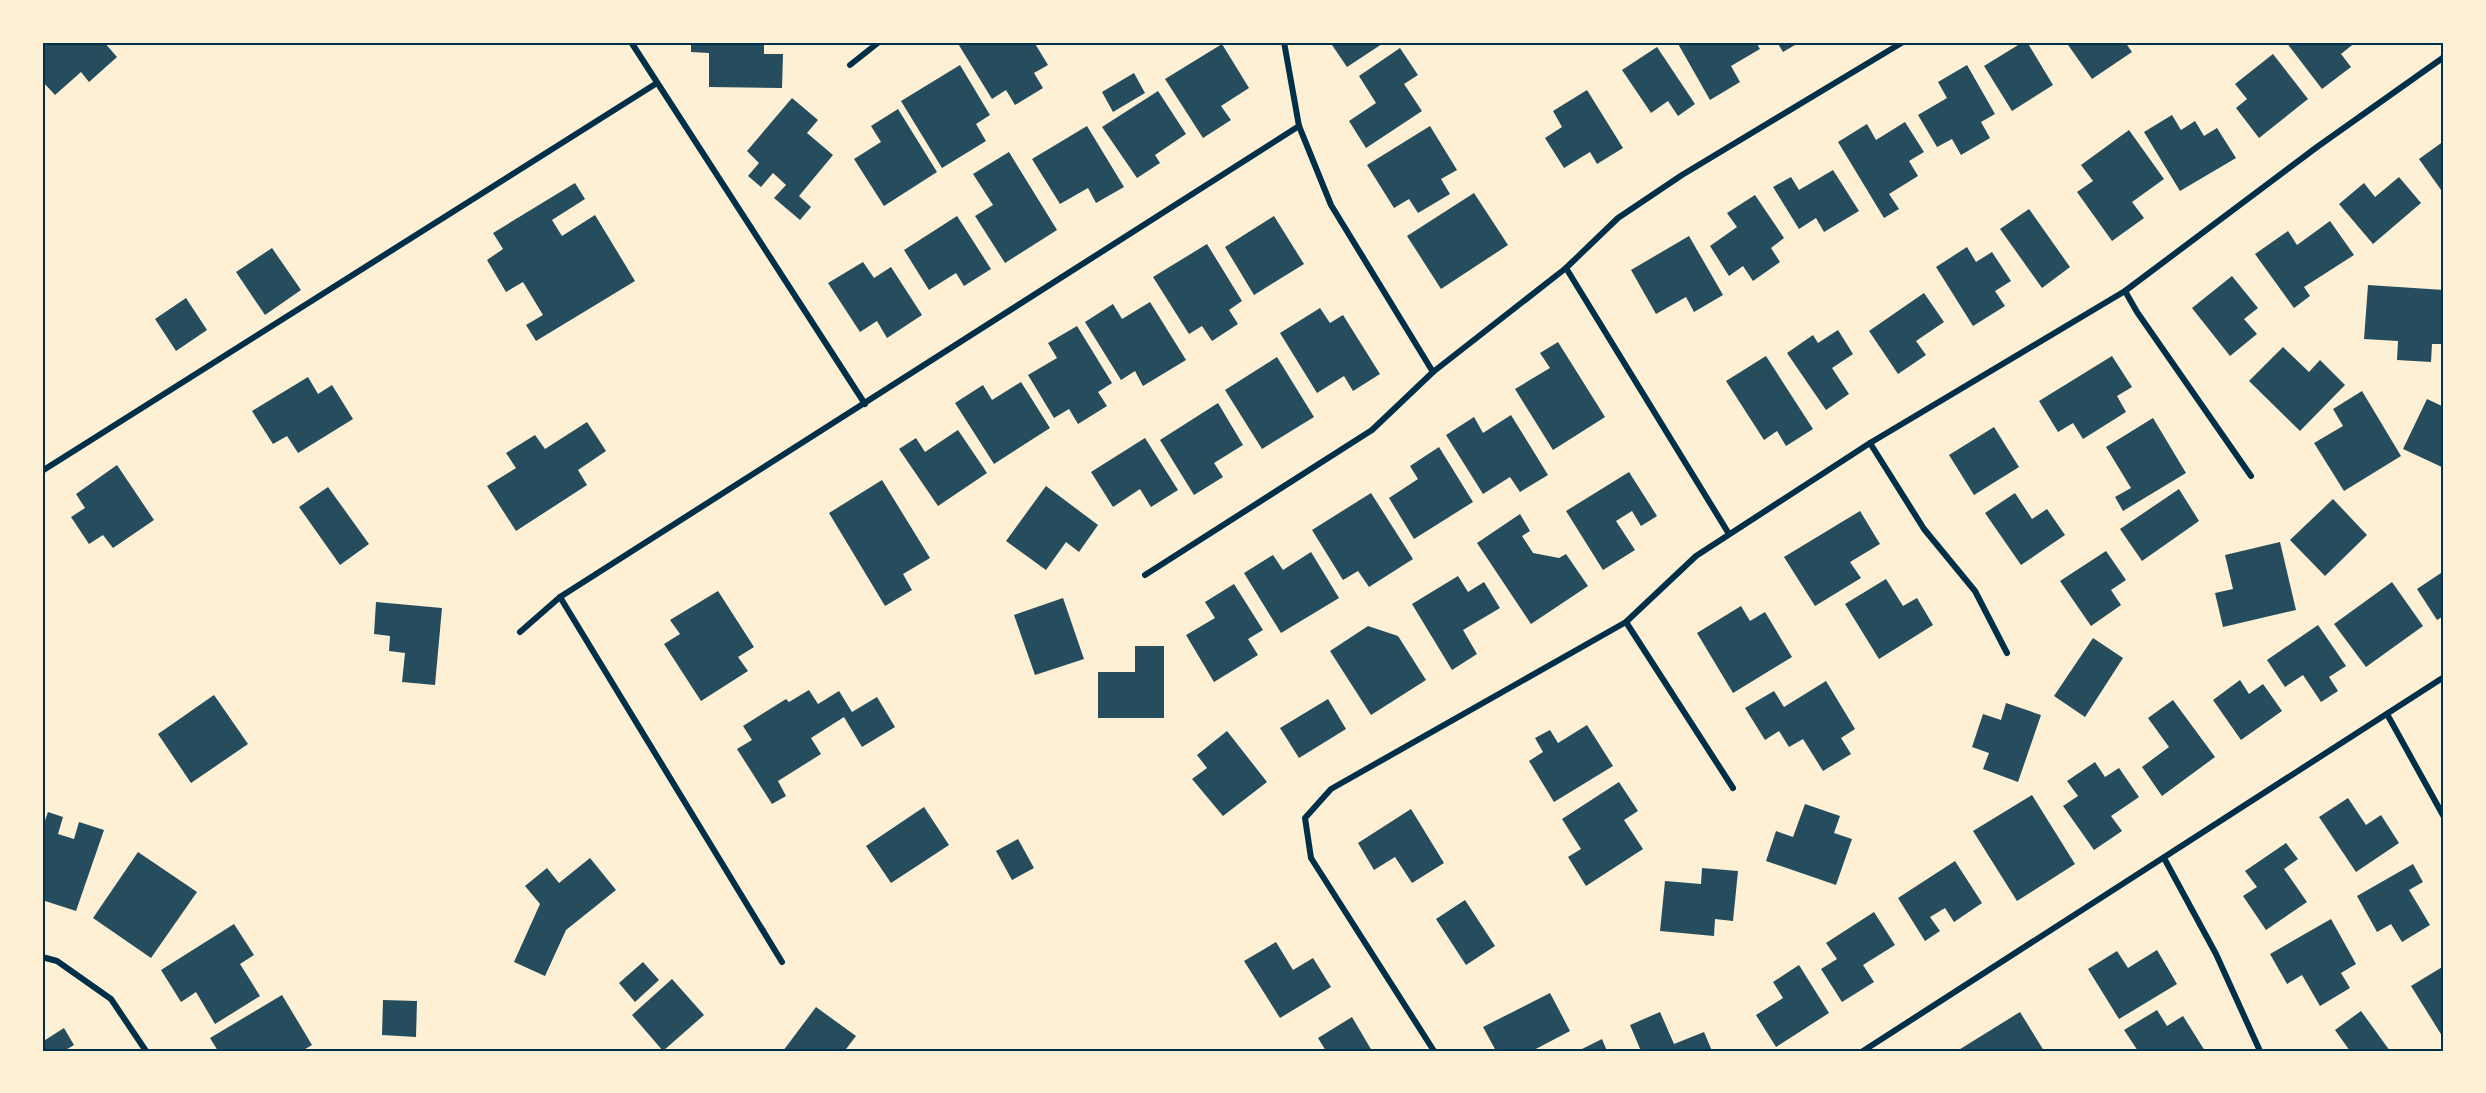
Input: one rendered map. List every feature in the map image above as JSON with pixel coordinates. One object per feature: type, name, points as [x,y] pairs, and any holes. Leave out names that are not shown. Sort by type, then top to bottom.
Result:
[{"type":"street","points":[[631,42],[865,404]]},
{"type":"street","points":[[850,65],[879,42]]},
{"type":"street","points":[[1284,42],[1299,126],[1330,206],[1434,372]]},
{"type":"street","points":[[1145,575],[1372,430],[1434,372],[1566,268],[1618,218],[1682,175],[1903,42]]},
{"type":"street","points":[[1434,1051],[1311,858],[1305,818],[1331,789],[1626,622],[1696,556],[1870,443],[2125,291],[2317,147],[2444,57]]},
{"type":"street","points":[[42,471],[657,83]]},
{"type":"street","points":[[520,632],[560,597],[1299,126]]},
{"type":"street","points":[[1566,268],[1729,534]]},
{"type":"street","points":[[2125,291],[2137,312],[2251,476]]},
{"type":"street","points":[[1870,443],[1924,529],[1976,591],[2007,653]]},
{"type":"street","points":[[560,597],[782,962]]},
{"type":"street","points":[[1626,622],[1733,789]]},
{"type":"street","points":[[1863,1051],[2444,677]]},
{"type":"street","points":[[2387,714],[2444,817]]},
{"type":"street","points":[[2164,858],[2216,954],[2260,1051]]},
{"type":"street","points":[[42,957],[57,961],[111,999],[146,1051]]},
{"type":"building","points":[[42,42],[104,42],[117,57],[89,82],[81,72],[55,95],[42,81]]},
{"type":"building","points":[[691,42],[764,42],[764,54],[783,54],[782,88],[709,87],[709,53],[691,52]]},
{"type":"building","points":[[957,42],[1034,42],[1048,65],[1034,73],[1043,88],[1015,105],[1006,90],[992,99]]},
{"type":"building","points":[[1330,42],[1385,42],[1347,67]]},
{"type":"building","points":[[1677,42],[1756,42],[1760,49],[1731,66],[1740,82],[1710,100]]},
{"type":"building","points":[[1777,42],[1800,42],[1783,52]]},
{"type":"building","points":[[2023,42],[2027,42],[2053,85],[2012,111],[1984,66]]},
{"type":"building","points":[[2066,42],[2125,42],[2132,52],[2092,79]]},
{"type":"building","points":[[2286,42],[2356,42],[2341,54],[2351,67],[2322,89]]},
{"type":"building","points":[[1222,44],[1249,88],[1221,106],[1231,120],[1203,138],[1165,79]]},
{"type":"building","points":[[1657,47],[1695,104],[1678,116],[1668,101],[1651,113],[1622,70]]},
{"type":"building","points":[[1400,48],[1418,75],[1404,84],[1422,111],[1366,148],[1349,121],[1376,103],[1359,76]]},
{"type":"building","points":[[2273,54],[2308,99],[2259,138],[2236,108],[2247,99],[2235,84]]},
{"type":"building","points":[[960,65],[990,115],[976,124],[986,141],[942,168],[901,101]]},
{"type":"building","points":[[1967,65],[1995,114],[1981,122],[1990,138],[1961,155],[1952,139],[1937,147],[1918,115],[1947,98],[1938,82]]},
{"type":"building","points":[[1134,73],[1145,93],[1113,112],[1102,92]]},
{"type":"building","points":[[1587,90],[1623,148],[1597,164],[1590,152],[1564,168],[1545,138],[1562,127],[1553,111]]},
{"type":"building","points":[[1158,91],[1186,134],[1155,155],[1160,163],[1137,178],[1102,127]]},
{"type":"building","points":[[792,98],[818,120],[807,133],[833,155],[799,196],[811,207],[800,220],[774,198],[786,185],[773,173],[761,187],[748,176],[759,163],[747,151]]},
{"type":"building","points":[[898,109],[937,172],[884,206],[854,159],[881,142],[871,126]]},
{"type":"building","points":[[2172,115],[2181,130],[2195,121],[2204,136],[2217,128],[2236,158],[2180,191],[2144,132]]},
{"type":"building","points":[[1905,122],[1924,152],[1909,161],[1918,176],[1889,194],[1899,209],[1884,218],[1838,142],[1867,124],[1876,140]]},
{"type":"building","points":[[1087,126],[1124,187],[1096,203],[1088,188],[1060,204],[1032,159]]},
{"type":"building","points":[[1430,126],[1457,170],[1441,179],[1450,194],[1418,213],[1409,199],[1394,208],[1367,165]]},
{"type":"building","points":[[2129,130],[2164,179],[2132,202],[2144,218],[2112,241],[2077,192],[2093,181],[2081,165]]},
{"type":"building","points":[[2444,141],[2444,194],[2419,159]]},
{"type":"building","points":[[1009,152],[1057,230],[1005,263],[975,216],[993,205],[973,174]]},
{"type":"building","points":[[1833,170],[1859,211],[1824,232],[1816,218],[1799,229],[1773,187],[1791,177],[1799,190]]},
{"type":"building","points":[[2399,177],[2421,203],[2373,244],[2339,204],[2364,183],[2375,197]]},
{"type":"building","points":[[575,183],[585,199],[552,220],[562,236],[595,215],[635,281],[536,341],[526,325],[543,315],[523,282],[506,292],[487,260],[503,249],[493,233]]},
{"type":"building","points":[[1474,193],[1508,245],[1441,289],[1407,236]]},
{"type":"building","points":[[1755,195],[1784,238],[1771,248],[1780,262],[1753,281],[1743,266],[1729,276],[1710,246],[1737,227],[1727,213]]},
{"type":"building","points":[[2029,209],[2070,267],[2042,288],[2000,229]]},
{"type":"building","points":[[957,216],[991,269],[964,286],[956,273],[929,290],[904,250]]},
{"type":"building","points":[[1274,216],[1304,264],[1254,295],[1225,247]]},
{"type":"building","points":[[2330,221],[2354,255],[2304,287],[2310,296],[2294,308],[2255,254],[2288,231],[2297,245]]},
{"type":"building","points":[[1689,236],[1723,295],[1694,312],[1686,297],[1656,314],[1631,270]]},
{"type":"building","points":[[1207,244],[1242,301],[1229,310],[1238,324],[1212,341],[1202,326],[1189,334],[1153,277]]},
{"type":"building","points":[[1967,247],[1976,262],[1992,252],[2011,281],[1995,291],[2005,306],[1973,326],[1936,267]]},
{"type":"building","points":[[272,248],[301,290],[265,315],[236,272]]},
{"type":"building","points":[[863,262],[874,278],[891,267],[922,315],[887,338],[877,321],[860,332],[828,283]]},
{"type":"building","points":[[2232,276],[2258,308],[2244,319],[2257,334],[2230,356],[2192,308]]},
{"type":"building","points":[[2368,285],[2444,290],[2444,344],[2432,344],[2431,362],[2397,360],[2398,341],[2364,339]]},
{"type":"building","points":[[1924,293],[1944,322],[1916,341],[1926,355],[1898,374],[1869,331]]},
{"type":"building","points":[[186,298],[207,330],[176,351],[155,319]]},
{"type":"building","points":[[1150,302],[1186,360],[1143,386],[1135,371],[1121,380],[1085,322],[1113,304],[1122,319]]},
{"type":"building","points":[[1320,308],[1330,323],[1343,315],[1380,374],[1353,391],[1344,376],[1317,393],[1280,333]]},
{"type":"building","points":[[1077,326],[1112,383],[1098,392],[1107,406],[1078,424],[1069,409],[1054,418],[1028,375],[1057,358],[1048,343]]},
{"type":"building","points":[[1838,330],[1853,354],[1832,368],[1849,394],[1826,410],[1787,353],[1813,335],[1818,343]]},
{"type":"building","points":[[1558,342],[1605,417],[1553,450],[1515,389],[1550,368],[1540,353]]},
{"type":"building","points":[[2283,347],[2309,372],[2320,360],[2345,385],[2300,431],[2249,381]]},
{"type":"building","points":[[1766,356],[1813,429],[1786,446],[1777,431],[1764,440],[1726,381]]},
{"type":"building","points":[[2112,356],[2132,387],[2117,396],[2126,412],[2083,439],[2073,423],[2058,432],[2039,401]]},
{"type":"building","points":[[1277,357],[1314,417],[1262,449],[1225,390]]},
{"type":"building","points":[[308,377],[318,394],[332,385],[353,419],[298,453],[287,436],[273,444],[252,411]]},
{"type":"building","points":[[1021,382],[1050,428],[994,464],[955,403],[983,385],[992,400]]},
{"type":"building","points":[[2362,391],[2401,456],[2344,491],[2314,443],[2343,426],[2333,409]]},
{"type":"building","points":[[2427,399],[2444,407],[2444,468],[2403,449]]},
{"type":"building","points":[[1218,403],[1243,445],[1214,463],[1223,477],[1194,495],[1160,440]]},
{"type":"building","points":[[1511,415],[1548,475],[1520,492],[1510,477],[1483,494],[1446,435],[1474,417],[1483,433]]},
{"type":"building","points":[[2153,418],[2186,473],[2123,511],[2115,497],[2131,488],[2106,447]]},
{"type":"building","points":[[587,422],[606,451],[578,470],[587,485],[516,531],[487,486],[516,468],[506,453],[535,435],[545,449]]},
{"type":"building","points":[[1994,427],[2019,467],[1974,495],[1949,455]]},
{"type":"building","points":[[958,430],[987,473],[938,506],[899,449],[916,438],[925,452]]},
{"type":"building","points":[[1145,438],[1178,490],[1151,507],[1140,489],[1113,507],[1091,472]]},
{"type":"building","points":[[1439,447],[1473,502],[1414,539],[1389,498],[1418,479],[1410,466]]},
{"type":"building","points":[[117,465],[154,520],[113,548],[103,535],[89,544],[71,517],[85,508],[76,494]]},
{"type":"building","points":[[1629,472],[1657,516],[1641,526],[1632,511],[1616,521],[1635,550],[1603,570],[1566,511]]},
{"type":"building","points":[[882,480],[930,558],[903,574],[912,590],[885,606],[829,513]]},
{"type":"building","points":[[1046,486],[1098,525],[1079,552],[1066,542],[1046,570],[1006,541]]},
{"type":"building","points":[[328,487],[369,544],[340,565],[299,507]]},
{"type":"building","points":[[2179,489],[2199,521],[2142,561],[2120,529]]},
{"type":"building","points":[[1371,493],[1413,559],[1369,587],[1358,571],[1343,580],[1312,530]]},
{"type":"building","points":[[2015,493],[2032,519],[2047,509],[2065,535],[2021,565],[1985,513]]},
{"type":"building","points":[[2333,499],[2367,535],[2325,576],[2290,540]]},
{"type":"building","points":[[1860,511],[1880,544],[1850,562],[1861,578],[1815,606],[1784,557]]},
{"type":"building","points":[[1520,514],[1530,531],[1522,536],[1533,553],[1559,558],[1566,554],[1588,586],[1531,624],[1477,543]]},
{"type":"building","points":[[2280,542],[2296,610],[2223,627],[2215,593],[2233,589],[2225,555]]},
{"type":"building","points":[[2106,551],[2126,580],[2111,590],[2121,605],[2091,626],[2060,581]]},
{"type":"building","points":[[1311,552],[1339,598],[1281,633],[1244,573],[1273,555],[1283,570]]},
{"type":"building","points":[[2444,571],[2444,616],[2437,620],[2417,589]]},
{"type":"building","points":[[1458,576],[1468,592],[1484,582],[1500,608],[1463,630],[1477,654],[1452,670],[1412,604]]},
{"type":"building","points":[[1886,579],[1903,606],[1917,598],[1933,625],[1879,659],[1845,604]]},
{"type":"building","points":[[2392,582],[2423,626],[2366,667],[2334,624]]},
{"type":"building","points":[[1234,584],[1263,630],[1248,639],[1258,655],[1214,682],[1186,635],[1215,618],[1205,602]]},
{"type":"building","points":[[718,591],[754,647],[738,657],[748,671],[701,701],[664,644],[680,634],[670,620]]},
{"type":"building","points":[[1063,598],[1084,659],[1035,675],[1014,615]]},
{"type":"building","points":[[376,602],[442,608],[435,685],[402,682],[405,653],[389,651],[390,636],[374,634]]},
{"type":"building","points":[[1741,606],[1750,621],[1765,612],[1792,657],[1733,693],[1697,633]]},
{"type":"building","points":[[2318,625],[2346,666],[2329,677],[2338,691],[2321,702],[2303,675],[2285,687],[2267,660]]},
{"type":"building","points":[[1368,626],[1398,636],[1426,680],[1371,715],[1330,651]]},
{"type":"building","points":[[2093,638],[2123,658],[2085,717],[2054,696]]},
{"type":"building","points":[[1135,646],[1164,646],[1164,718],[1098,718],[1098,672],[1135,672]]},
{"type":"building","points":[[2240,680],[2249,694],[2263,684],[2282,711],[2241,740],[2213,700]]},
{"type":"building","points":[[1826,681],[1855,729],[1841,738],[1851,754],[1823,771],[1803,739],[1789,747],[1779,731],[1765,740],[1745,708],[1774,691],[1784,707]]},
{"type":"building","points":[[809,690],[818,704],[839,691],[852,712],[877,697],[895,727],[862,747],[844,717],[811,738],[821,754],[778,781],[786,796],[772,804],[737,749],[752,740],[743,726],[786,699],[789,702]]},
{"type":"building","points":[[214,695],[248,744],[191,783],[158,734]]},
{"type":"building","points":[[1328,699],[1346,729],[1299,758],[1280,728]]},
{"type":"building","points":[[2173,700],[2215,757],[2162,796],[2142,767],[2169,747],[2148,718]]},
{"type":"building","points":[[2006,703],[2041,715],[2018,782],[1983,769],[1989,753],[1972,747],[1983,714],[2001,720]]},
{"type":"building","points":[[1587,725],[1613,766],[1554,802],[1529,761],[1543,752],[1535,738],[1550,730],[1558,743]]},
{"type":"building","points":[[1227,731],[1267,782],[1223,816],[1192,779],[1207,768],[1197,755]]},
{"type":"building","points":[[2095,762],[2105,777],[2119,768],[2139,797],[2111,816],[2122,831],[2094,850],[2063,806],[2078,796],[2067,781]]},
{"type":"building","points":[[1619,782],[1638,811],[1624,820],[1643,849],[1586,886],[1568,857],[1581,849],[1562,819]]},
{"type":"building","points":[[2032,795],[2075,864],[2017,901],[1973,831]]},
{"type":"building","points":[[2348,798],[2366,825],[2381,815],[2399,843],[2356,872],[2319,817]]},
{"type":"building","points":[[1805,804],[1840,816],[1834,833],[1852,839],[1836,885],[1766,861],[1776,831],[1793,837]]},
{"type":"building","points":[[924,807],[949,845],[891,883],[866,846]]},
{"type":"building","points":[[1411,809],[1444,863],[1412,883],[1395,857],[1374,870],[1358,843]]},
{"type":"building","points":[[48,812],[63,817],[58,834],[74,839],[79,822],[104,830],[76,911],[42,900],[42,829]]},
{"type":"building","points":[[1018,839],[1034,868],[1012,880],[996,851]]},
{"type":"building","points":[[2286,843],[2298,859],[2284,869],[2307,902],[2266,930],[2243,896],[2257,887],[2245,871]]},
{"type":"building","points":[[138,852],[197,892],[151,958],[93,918]]},
{"type":"building","points":[[590,858],[616,890],[566,930],[545,976],[514,962],[540,904],[525,886],[547,868],[559,883]]},
{"type":"building","points":[[1955,861],[1982,903],[1954,922],[1945,908],[1930,917],[1940,931],[1925,941],[1898,898]]},
{"type":"building","points":[[2413,864],[2423,882],[2409,890],[2430,925],[2402,942],[2391,924],[2377,932],[2357,896]]},
{"type":"building","points":[[1702,868],[1738,871],[1733,921],[1715,919],[1714,936],[1660,931],[1665,881],[1701,884]]},
{"type":"building","points":[[1465,900],[1495,946],[1466,965],[1436,919]]},
{"type":"building","points":[[1874,912],[1895,945],[1863,965],[1874,982],[1842,1002],[1821,969],[1837,959],[1826,943]]},
{"type":"building","points":[[2331,919],[2356,964],[2341,973],[2350,988],[2320,1006],[2302,975],[2287,984],[2270,954]]},
{"type":"building","points":[[234,924],[254,955],[240,964],[260,996],[215,1024],[196,992],[181,1002],[161,970]]},
{"type":"building","points":[[1276,942],[1293,970],[1313,958],[1331,987],[1280,1018],[1244,961]]},
{"type":"building","points":[[2157,950],[2177,984],[2119,1019],[2088,969],[2117,951],[2128,968]]},
{"type":"building","points":[[643,962],[659,980],[635,1002],[619,983]]},
{"type":"building","points":[[1799,965],[1829,1013],[1776,1047],[1756,1015],[1783,998],[1773,982]]},
{"type":"building","points":[[2444,966],[2444,1039],[2411,986]]},
{"type":"building","points":[[672,979],[704,1015],[663,1051],[632,1015]]},
{"type":"building","points":[[1550,993],[1570,1031],[1532,1051],[1496,1051],[1483,1027]]},
{"type":"building","points":[[282,995],[312,1045],[302,1051],[218,1051],[210,1038]]},
{"type":"building","points":[[383,1000],[417,1001],[416,1037],[382,1035]]},
{"type":"building","points":[[816,1007],[856,1036],[846,1049],[849,1051],[783,1051]]},
{"type":"building","points":[[2157,1010],[2167,1026],[2183,1016],[2205,1051],[2138,1051],[2124,1030]]},
{"type":"building","points":[[2361,1011],[2390,1051],[2350,1051],[2335,1030]]},
{"type":"building","points":[[1660,1012],[1674,1044],[1704,1032],[1712,1051],[1641,1051],[1630,1025]]},
{"type":"building","points":[[2020,1012],[2044,1051],[1957,1051]]},
{"type":"building","points":[[1352,1017],[1372,1051],[1326,1051],[1318,1038]]},
{"type":"building","points":[[64,1028],[74,1045],[64,1051],[42,1051],[42,1042]]},
{"type":"building","points":[[1602,1039],[1607,1051],[1578,1051]]}]
